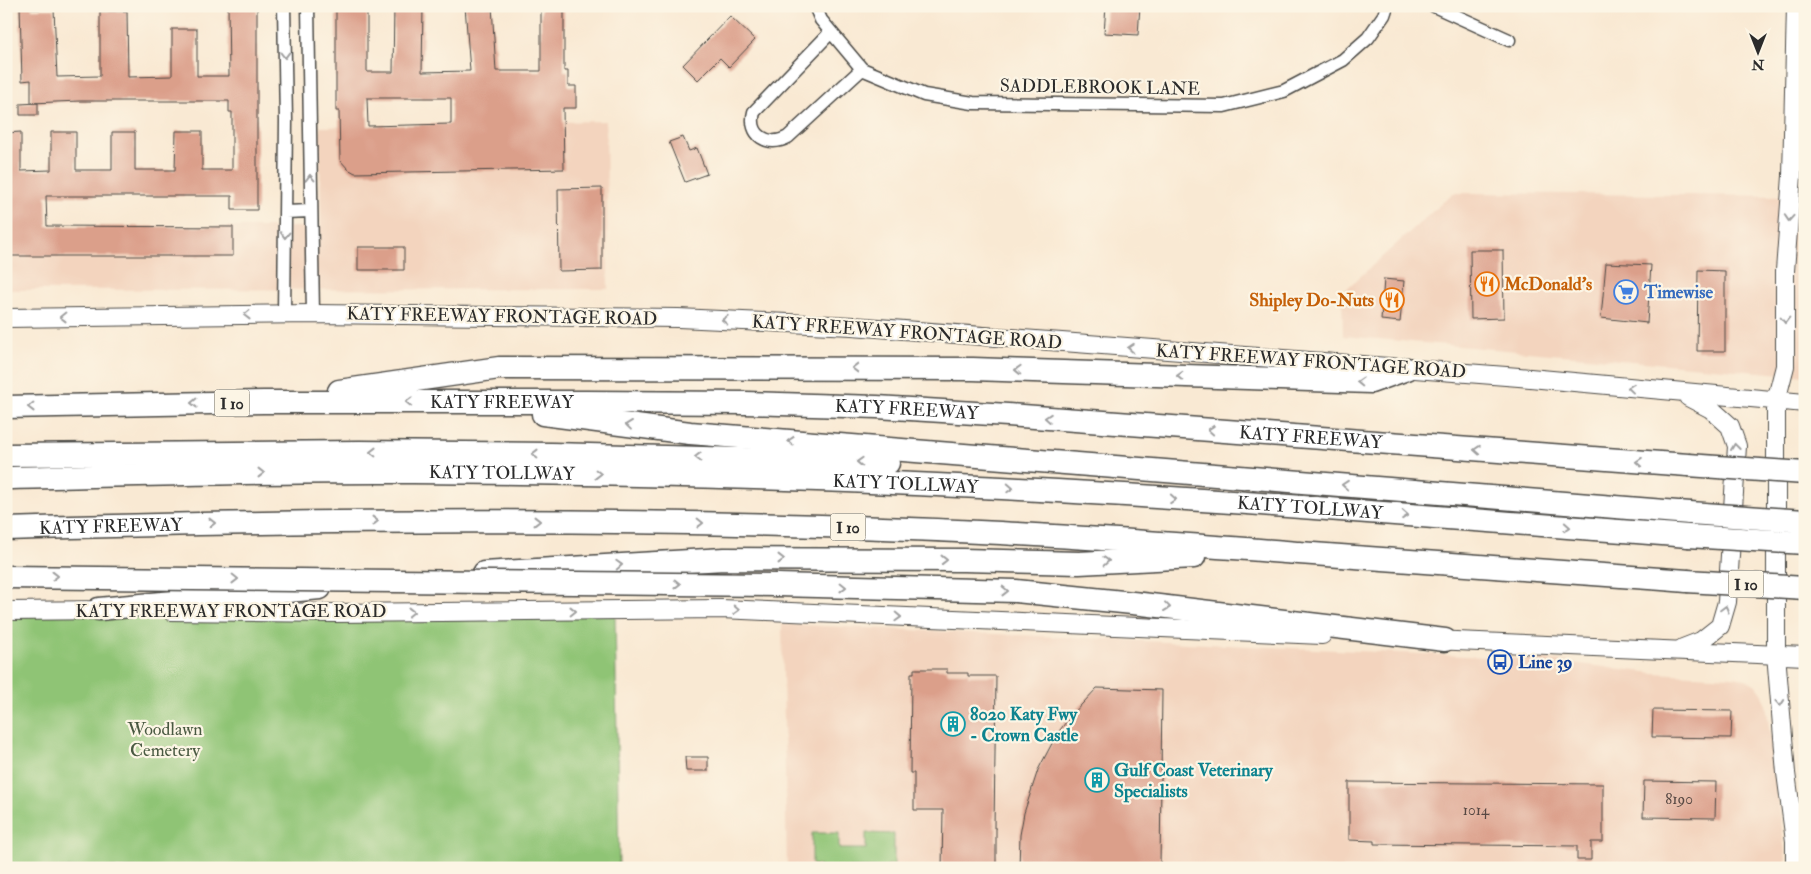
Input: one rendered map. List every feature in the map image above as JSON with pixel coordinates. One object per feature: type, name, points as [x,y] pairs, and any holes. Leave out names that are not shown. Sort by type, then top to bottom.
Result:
[{"type":"highway","points":[[264,402],[499,368],[973,369],[1371,382],[1407,369]]},
{"type":"highway","name":"KATY FREEWAY","points":[[6,407],[264,402],[693,403],[877,408],[1008,415],[1805,474]]},
{"type":"highway","points":[[457,403],[690,433],[1171,471]]},
{"type":"highway","points":[[6,455],[350,452],[542,454],[1171,471]]},
{"type":"highway","name":"KATY TOLLWAY","points":[[1171,471],[1805,521]]},
{"type":"highway","name":"KATY TOLLWAY","points":[[6,478],[212,473],[410,472],[669,475],[937,484],[1086,492],[1805,543]]},
{"type":"highway","points":[[6,488],[212,473]]},
{"type":"highway","name":"KATY FREEWAY","points":[[6,529],[271,522],[726,523],[988,532],[1095,538],[1805,588]]},
{"type":"highway","points":[[100,610],[474,574],[724,559],[1079,562],[1298,553]]},
{"type":"highway","points":[[6,577],[777,585],[1016,591],[1445,640]]},
{"type":"main road","points":[[1796,6],[1798,176],[1785,271],[1785,366],[1776,401],[1776,654],[1786,773],[1800,842],[1798,867]]},
{"type":"main road","name":"KATY FREEWAY FRONTAGE ROAD","points":[[6,318],[313,314],[581,316],[736,320],[852,326],[1546,379],[1679,393],[1805,403]]},
{"type":"main road","points":[[1678,650],[1701,641],[1720,626],[1727,602],[1737,446],[1730,426],[1711,409],[1679,393]]},
{"type":"main road","name":"KATY FREEWAY FRONTAGE ROAD","points":[[6,611],[100,610],[336,613],[721,609],[1805,656]]},
{"type":"street","points":[[284,6],[286,121],[284,315]]},
{"type":"street","points":[[308,6],[313,314]]},
{"type":"street","name":"SADDLEBROOK LANE","points":[[815,6],[821,20],[862,69],[924,95],[973,103],[1224,106],[1284,91],[1342,60],[1368,38],[1388,6]]},
{"type":"street","points":[[1434,6],[1509,40]]},
{"type":"street","points":[[831,32],[754,112],[752,124],[758,135],[769,142],[781,141],[788,137],[862,69]]},
{"type":"street","points":[[286,121],[309,121]]},
{"type":"street","points":[[285,212],[311,211]]},
{"type":"shaded area","points":[[606,121],[608,289],[6,290],[6,227],[321,227],[320,127]]},
{"type":"shaded area","points":[[1453,193],[1805,196],[1805,376],[1343,336],[1342,293]]},
{"type":"shaded area","points":[[782,624],[1548,660],[1653,673],[1746,679],[1756,685],[1766,703],[1787,868],[787,868]]},
{"type":"green space","name":"Woodlawn Cemetery","points":[[615,610],[619,868],[6,868],[6,613]]},
{"type":"green space","points":[[812,833],[839,833],[839,849],[866,849],[866,833],[894,834],[894,865],[887,865],[887,868],[819,868],[819,865],[812,865]]},
{"type":"building","points":[[20,6],[32,6],[32,9],[54,9],[57,77],[100,76],[100,11],[127,11],[128,77],[172,76],[172,29],[197,29],[197,76],[229,76],[228,6],[257,6],[257,210],[232,210],[232,196],[46,196],[47,226],[233,227],[233,256],[6,256],[6,133],[21,132],[21,171],[51,170],[51,132],[76,132],[76,170],[112,170],[112,132],[135,132],[135,170],[175,170],[176,131],[202,131],[202,170],[232,170],[232,112],[229,112],[229,101],[80,101],[31,103],[31,80],[22,81]]},
{"type":"building","points":[[336,6],[367,6],[367,72],[393,72],[394,6],[423,6],[422,72],[470,71],[465,6],[492,6],[496,71],[541,71],[541,6],[564,6],[564,71],[568,71],[568,86],[576,86],[576,108],[563,108],[564,169],[355,173],[348,169],[340,160],[339,111],[336,111]],"holes":[[[367,98],[451,98],[451,124],[368,126]]]},
{"type":"building","points":[[1106,6],[1140,6],[1138,35],[1104,33]]},
{"type":"building","points":[[730,16],[755,40],[729,67],[720,58],[698,80],[683,65]]},
{"type":"building","points":[[38,103],[38,115],[20,115],[20,104]]},
{"type":"building","points":[[683,137],[689,151],[697,148],[707,174],[685,182],[669,142]]},
{"type":"building","points":[[602,188],[602,270],[559,271],[558,189]]},
{"type":"building","points":[[358,247],[404,247],[404,270],[358,270]]},
{"type":"building","name":"McDonald's","points":[[1470,250],[1503,250],[1504,318],[1471,319]]},
{"type":"building","name":"Timewise","points":[[1606,263],[1651,265],[1647,323],[1601,318]]},
{"type":"building","points":[[1698,270],[1725,271],[1725,351],[1697,351]]},
{"type":"building","name":"Shipley Do-Nuts","points":[[1384,279],[1404,281],[1400,322],[1381,320]]},
{"type":"building","name":"8020 Katy Fwy - Crown Castle","points":[[914,669],[947,669],[947,673],[968,673],[968,676],[996,676],[994,828],[996,828],[996,868],[942,868],[943,810],[914,810],[914,773],[910,773],[911,673],[914,673]]},
{"type":"building","name":"Gulf Coast Veterinary Specialists","points":[[1097,688],[1162,690],[1160,868],[1019,868],[1020,835],[1024,813],[1038,770],[1057,734]]},
{"type":"building","points":[[1653,710],[1732,711],[1731,738],[1652,737]]},
{"type":"building","points":[[685,757],[708,757],[708,771],[686,771]]},
{"type":"building","points":[[1644,781],[1716,782],[1715,818],[1643,817]]},
{"type":"building","points":[[1349,782],[1603,784],[1603,842],[1591,842],[1591,860],[1577,860],[1577,846],[1374,844],[1374,841],[1349,840]]},
{"type":"place","name":"McDonald's","points":[[1487,284]]},
{"type":"place","name":"Timewise","points":[[1626,292]]},
{"type":"place","name":"Shipley Do-Nuts","points":[[1392,300]]},
{"type":"place","name":"Line 39","points":[[1500,662]]},
{"type":"place","name":"8020 Katy Fwy - Crown Castle","points":[[953,724]]},
{"type":"place","name":"Gulf Coast Veterinary Specialists","points":[[1097,780]]}]
